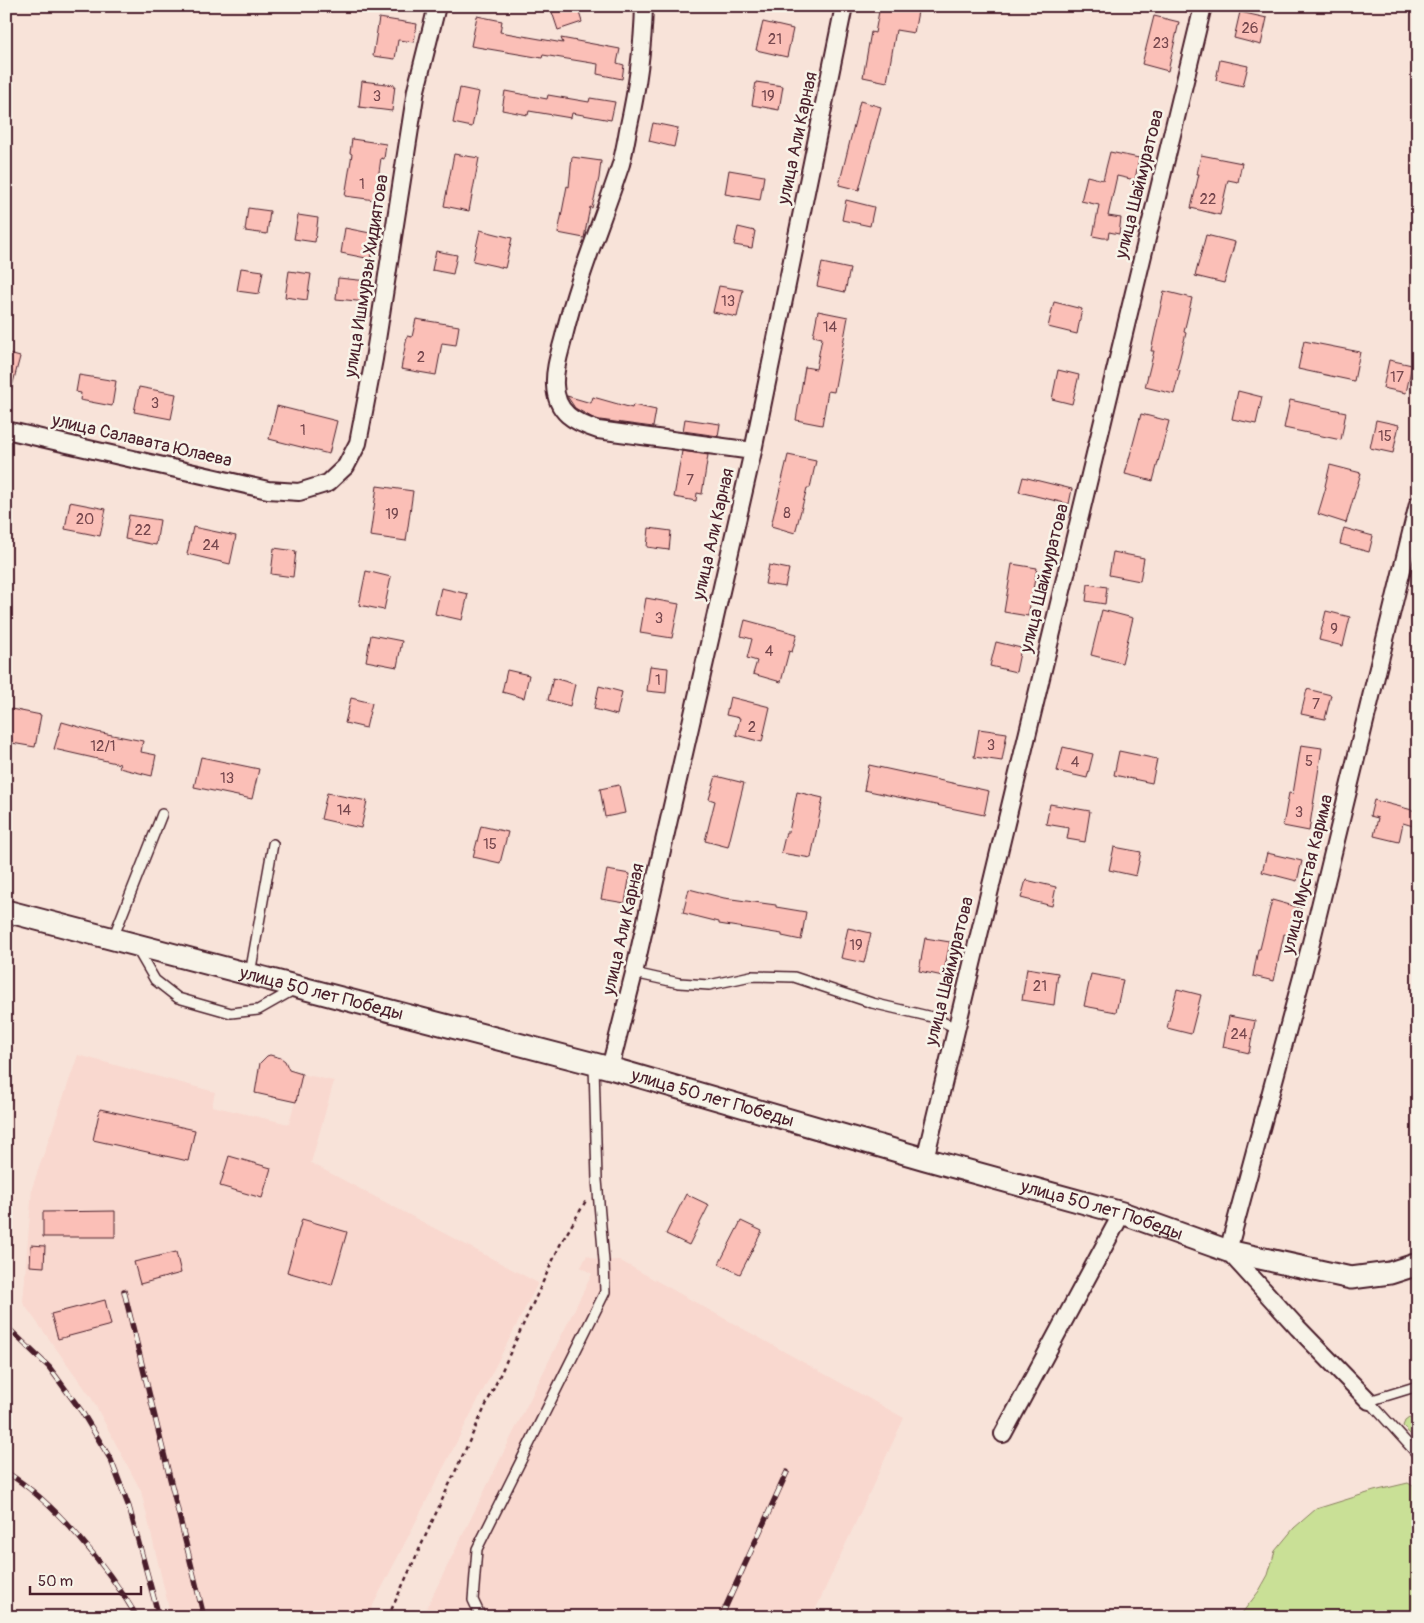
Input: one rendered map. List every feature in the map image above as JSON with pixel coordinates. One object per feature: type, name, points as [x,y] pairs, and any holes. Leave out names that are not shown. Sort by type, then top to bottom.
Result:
[{"type":"street","name":"улица Ишмурзы Хидиятова","points":[[268,490],[299,492],[328,483],[346,466],[358,442],[374,359],[416,90],[437,6]]},
{"type":"street","points":[[644,6],[643,30],[634,101],[621,162],[571,307],[557,363],[555,385],[559,402],[566,415],[581,424],[598,430],[753,451]]},
{"type":"street","name":"улица Али Карная","points":[[602,1066],[634,973],[753,451],[844,6]]},
{"type":"street","name":"улица Шаймуратова","points":[[925,1159],[1202,6]]},
{"type":"street","name":"улица Салавата Юлаева","points":[[6,430],[268,490]]},
{"type":"street","name":"улица Мустая Карима","points":[[1228,1251],[1310,947],[1418,504]]},
{"type":"street","name":"улица 50 лет Победы","points":[[6,911],[602,1066],[925,1159],[1122,1213],[1228,1251],[1351,1278],[1390,1273],[1418,1264]]},
{"type":"street","points":[[1003,1434],[1122,1213]]},
{"type":"street","points":[[1228,1251],[1368,1401]]},
{"type":"lane","points":[[113,938],[162,814]]},
{"type":"lane","points":[[250,974],[273,844]]},
{"type":"lane","points":[[135,944],[155,980],[178,998],[230,1013],[258,1010],[299,987]]},
{"type":"lane","points":[[634,973],[679,983],[709,985],[751,976],[794,977],[872,1004],[932,1017],[956,1028]]},
{"type":"lane","points":[[480,1617],[473,1600],[477,1548],[604,1292],[604,1260],[597,1180],[602,1066]]},
{"type":"lane","points":[[1418,1386],[1368,1401],[1418,1455]]},
{"type":"path","points":[[388,1617],[560,1245],[597,1180]]},
{"type":"shaded area","points":[[78,1055],[215,1092],[212,1106],[289,1124],[302,1074],[334,1081],[311,1163],[538,1283],[367,1617],[171,1617],[141,1491],[91,1397],[23,1303],[32,1188]]},
{"type":"shaded area","points":[[587,1255],[599,1261],[619,1260],[904,1418],[812,1617],[422,1617],[592,1274],[581,1267]]},
{"type":"green space","points":[[1409,1418],[1418,1421],[1418,1443],[1403,1426]]},
{"type":"green space","points":[[1408,1483],[1418,1489],[1418,1617],[1239,1617],[1259,1591],[1268,1575],[1275,1551],[1294,1528],[1316,1509],[1374,1491]]},
{"type":"building","points":[[570,6],[577,6],[582,22],[558,30],[552,12]]},
{"type":"building","points":[[880,6],[919,6],[914,33],[896,30],[887,82],[863,77],[871,32],[875,33]]},
{"type":"building","points":[[1240,12],[1267,18],[1261,45],[1234,38]]},
{"type":"building","points":[[477,16],[502,21],[500,32],[563,43],[561,38],[620,49],[617,63],[624,65],[622,79],[597,74],[598,64],[543,55],[542,58],[471,46]]},
{"type":"building","points":[[1154,16],[1179,22],[1168,71],[1142,64]]},
{"type":"building","points":[[379,18],[417,24],[414,42],[398,40],[395,59],[373,56]]},
{"type":"building","points":[[763,22],[793,29],[787,57],[756,50]]},
{"type":"building","points":[[1220,60],[1248,66],[1243,86],[1216,80]]},
{"type":"building","points":[[362,81],[395,85],[392,111],[359,107]]},
{"type":"building","points":[[756,82],[783,86],[779,110],[752,105]]},
{"type":"building","points":[[460,88],[479,92],[472,127],[453,123]]},
{"type":"building","points":[[505,91],[547,99],[548,95],[589,102],[590,98],[615,102],[611,120],[572,113],[571,118],[529,111],[528,115],[502,110]]},
{"type":"building","points":[[860,101],[881,107],[859,190],[839,185]]},
{"type":"building","points":[[653,123],[678,128],[674,147],[649,141]]},
{"type":"building","points":[[352,139],[386,144],[384,159],[381,158],[375,200],[345,196],[352,154],[350,153]]},
{"type":"building","points":[[1110,152],[1139,158],[1135,180],[1117,176],[1108,216],[1121,218],[1119,234],[1109,232],[1108,238],[1103,238],[1093,236],[1099,205],[1081,201],[1087,176],[1103,180]]},
{"type":"building","points":[[454,154],[479,158],[469,211],[444,206]]},
{"type":"building","points":[[1201,155],[1242,163],[1238,182],[1228,180],[1220,215],[1191,208],[1199,174],[1197,174]]},
{"type":"building","points":[[572,157],[601,161],[599,178],[592,208],[590,207],[584,238],[558,233],[567,186],[569,187]]},
{"type":"building","points":[[729,170],[764,176],[760,200],[725,194]]},
{"type":"building","points":[[846,200],[874,207],[870,226],[842,220]]},
{"type":"building","points":[[248,208],[270,211],[267,234],[245,231]]},
{"type":"building","points":[[298,215],[318,218],[315,242],[294,239]]},
{"type":"building","points":[[738,227],[755,231],[752,248],[734,245]]},
{"type":"building","points":[[345,228],[375,234],[371,259],[341,253]]},
{"type":"building","points":[[480,230],[512,238],[505,268],[473,261]]},
{"type":"building","points":[[1206,235],[1235,242],[1224,283],[1195,276]]},
{"type":"building","points":[[436,251],[457,255],[453,274],[432,270]]},
{"type":"building","points":[[822,263],[850,269],[845,292],[817,286]]},
{"type":"building","points":[[241,268],[263,271],[259,294],[237,291]]},
{"type":"building","points":[[289,271],[311,274],[307,300],[285,297]]},
{"type":"building","points":[[338,278],[368,281],[367,302],[336,299]]},
{"type":"building","points":[[719,286],[743,290],[737,317],[713,312]]},
{"type":"building","points":[[1164,291],[1192,298],[1177,369],[1180,370],[1174,394],[1145,387],[1154,351],[1151,351]]},
{"type":"building","points":[[1054,302],[1082,309],[1077,334],[1048,327]]},
{"type":"building","points":[[818,311],[848,317],[834,392],[828,391],[822,425],[796,420],[805,367],[816,369],[822,338],[813,336]]},
{"type":"building","points":[[416,319],[459,326],[456,345],[442,343],[436,375],[401,369],[407,336],[412,337]]},
{"type":"building","points":[[1304,341],[1360,352],[1354,381],[1298,369]]},
{"type":"building","points":[[6,353],[20,357],[10,394],[6,394]]},
{"type":"building","points":[[1389,360],[1412,365],[1406,393],[1383,388]]},
{"type":"building","points":[[1058,370],[1079,375],[1072,404],[1052,399]]},
{"type":"building","points":[[79,375],[116,381],[112,406],[80,400],[81,393],[76,392]]},
{"type":"building","points":[[139,387],[176,394],[171,419],[134,412]]},
{"type":"building","points":[[1238,391],[1262,397],[1256,424],[1232,419]]},
{"type":"building","points":[[567,396],[591,403],[593,397],[632,408],[633,405],[656,410],[653,427],[593,418],[575,408]]},
{"type":"building","points":[[1290,400],[1346,412],[1341,440],[1284,428]]},
{"type":"building","points":[[277,406],[337,421],[329,454],[269,439]]},
{"type":"building","points":[[1141,414],[1169,421],[1153,481],[1125,474]]},
{"type":"building","points":[[685,419],[720,424],[718,436],[683,431]]},
{"type":"building","points":[[1376,420],[1399,425],[1393,453],[1370,448]]},
{"type":"building","points":[[682,451],[708,455],[702,494],[697,493],[696,501],[674,497]]},
{"type":"building","points":[[788,455],[816,461],[810,488],[807,488],[795,533],[771,526]]},
{"type":"building","points":[[1330,465],[1361,473],[1346,523],[1318,514]]},
{"type":"building","points":[[1023,477],[1072,489],[1069,504],[1019,492]]},
{"type":"building","points":[[377,486],[413,491],[406,541],[370,536]]},
{"type":"building","points":[[70,502],[106,509],[100,536],[65,529]]},
{"type":"building","points":[[129,515],[160,520],[156,545],[125,539]]},
{"type":"building","points":[[193,527],[236,536],[230,564],[187,554]]},
{"type":"building","points":[[649,528],[671,531],[669,550],[647,547]]},
{"type":"building","points":[[1344,528],[1373,536],[1369,552],[1340,544]]},
{"type":"building","points":[[274,548],[296,551],[293,577],[271,574]]},
{"type":"building","points":[[1113,552],[1144,558],[1140,581],[1109,575]]},
{"type":"building","points":[[1012,564],[1037,568],[1028,616],[1004,612]]},
{"type":"building","points":[[769,565],[789,569],[785,587],[765,584]]},
{"type":"building","points":[[366,571],[391,577],[384,610],[359,605]]},
{"type":"building","points":[[1088,584],[1107,587],[1105,604],[1086,601]]},
{"type":"building","points":[[441,588],[468,594],[462,620],[435,614]]},
{"type":"building","points":[[646,598],[679,604],[672,638],[640,633]]},
{"type":"building","points":[[1102,610],[1133,618],[1122,663],[1091,655]]},
{"type":"building","points":[[1326,611],[1350,617],[1343,646],[1319,640]]},
{"type":"building","points":[[745,620],[797,634],[792,652],[789,651],[781,682],[753,674],[757,661],[747,658],[752,639],[741,636]]},
{"type":"building","points":[[371,635],[402,641],[397,667],[366,661]]},
{"type":"building","points":[[996,642],[1021,648],[1016,672],[990,666]]},
{"type":"building","points":[[650,666],[668,668],[666,693],[647,691]]},
{"type":"building","points":[[507,670],[529,675],[524,698],[502,692]]},
{"type":"building","points":[[553,678],[575,684],[570,706],[548,700]]},
{"type":"building","points":[[599,686],[622,692],[617,715],[594,709]]},
{"type":"building","points":[[1307,689],[1331,695],[1325,719],[1301,714]]},
{"type":"building","points":[[730,697],[770,707],[762,742],[736,735],[740,718],[726,715]]},
{"type":"building","points":[[351,698],[372,703],[366,728],[345,723]]},
{"type":"building","points":[[6,708],[41,715],[35,747],[6,742]]},
{"type":"building","points":[[62,722],[97,732],[143,741],[141,752],[156,755],[152,776],[119,768],[120,764],[54,749]]},
{"type":"building","points":[[979,729],[1007,733],[1002,761],[974,757]]},
{"type":"building","points":[[1301,745],[1322,748],[1309,831],[1283,826],[1289,793],[1293,794]]},
{"type":"building","points":[[1063,747],[1093,754],[1087,778],[1057,771]]},
{"type":"building","points":[[1119,751],[1157,759],[1152,783],[1114,775]]},
{"type":"building","points":[[201,757],[259,769],[252,799],[194,787]]},
{"type":"building","points":[[869,765],[989,791],[984,815],[864,790]]},
{"type":"building","points":[[716,776],[744,783],[728,847],[705,841],[715,801],[709,799]]},
{"type":"building","points":[[619,785],[625,813],[605,817],[600,789]]},
{"type":"building","points":[[797,792],[823,798],[811,858],[781,853],[786,832],[789,832]]},
{"type":"building","points":[[327,793],[367,801],[361,828],[321,819]]},
{"type":"building","points":[[1374,800],[1416,811],[1413,826],[1403,823],[1399,842],[1374,836],[1378,818],[1370,816]]},
{"type":"building","points":[[1050,804],[1090,811],[1085,842],[1067,839],[1069,828],[1046,824]]},
{"type":"building","points":[[481,826],[508,832],[500,863],[473,857]]},
{"type":"building","points":[[1114,847],[1141,852],[1136,876],[1109,870]]},
{"type":"building","points":[[1267,853],[1302,861],[1297,881],[1262,872]]},
{"type":"building","points":[[607,870],[630,874],[625,903],[601,899]]},
{"type":"building","points":[[1026,880],[1056,887],[1052,906],[1021,898]]},
{"type":"building","points":[[689,889],[724,898],[776,905],[776,907],[806,912],[801,940],[782,936],[782,934],[719,924],[719,922],[683,913]]},
{"type":"building","points":[[1272,900],[1301,908],[1292,936],[1284,934],[1274,981],[1253,976],[1258,949],[1260,949]]},
{"type":"building","points":[[848,928],[871,933],[864,963],[841,958]]},
{"type":"building","points":[[925,938],[950,942],[943,976],[919,971]]},
{"type":"building","points":[[1027,968],[1058,973],[1054,1005],[1022,1000]]},
{"type":"building","points":[[1091,974],[1123,980],[1116,1012],[1084,1006]]},
{"type":"building","points":[[1177,989],[1201,995],[1191,1034],[1167,1028]]},
{"type":"building","points":[[1229,1016],[1255,1021],[1249,1053],[1223,1047]]},
{"type":"building","points":[[270,1055],[285,1061],[289,1070],[302,1074],[296,1102],[255,1093],[260,1063]]},
{"type":"building","points":[[100,1109],[195,1130],[188,1161],[93,1140]]},
{"type":"building","points":[[229,1156],[271,1168],[262,1198],[220,1186]]},
{"type":"building","points":[[686,1194],[709,1205],[689,1245],[666,1234]]},
{"type":"building","points":[[115,1211],[115,1237],[43,1237],[43,1212]]},
{"type":"building","points":[[302,1219],[347,1232],[332,1285],[287,1272]]},
{"type":"building","points":[[741,1221],[762,1231],[740,1274],[719,1264]]},
{"type":"building","points":[[31,1245],[45,1246],[44,1267],[30,1266]]},
{"type":"building","points":[[176,1252],[181,1273],[140,1284],[134,1262]]},
{"type":"building","points":[[105,1300],[111,1325],[58,1339],[51,1314]]},
{"type":"railway","points":[[124,1291],[204,1617]]},
{"type":"railway","points":[[6,1326],[49,1367],[82,1412],[111,1460],[129,1507],[159,1617]]},
{"type":"railway","points":[[6,1472],[43,1500],[79,1537],[111,1577],[137,1617]]},
{"type":"railway","points":[[721,1617],[787,1472]]},
{"type":"railway","points":[[948,1617],[950,1611]]}]
